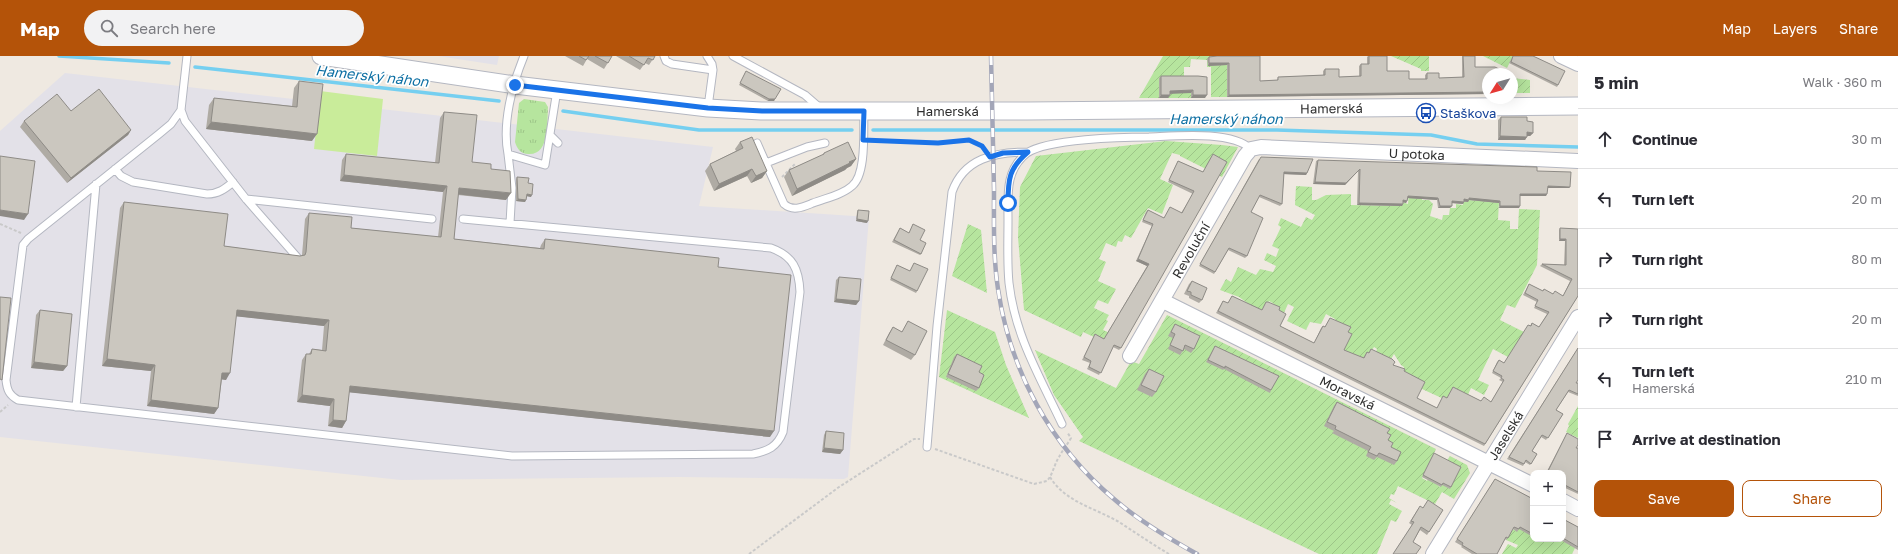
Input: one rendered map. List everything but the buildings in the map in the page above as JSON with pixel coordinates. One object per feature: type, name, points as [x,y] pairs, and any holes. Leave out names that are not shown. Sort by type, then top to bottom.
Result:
[{"type":"street","name":"Hamerská","points":[[321,56],[515,85],[708,108],[762,111],[1027,112],[1578,106]]},
{"type":"street","points":[[1561,56],[1578,64]]},
{"type":"street","name":"U potoka","points":[[1253,149],[1578,161]]},
{"type":"street","name":"Revoluční","points":[[1130,356],[1245,156],[1253,149]]},
{"type":"street","name":"Moravská","points":[[1163,301],[1530,483]]},
{"type":"street","name":"Jaselská","points":[[1433,554],[1578,317]]},
{"type":"street","points":[[1566,503],[1578,509]]},
{"type":"lane","points":[[187,56],[181,110],[184,121],[246,199],[297,257]]},
{"type":"lane","points":[[510,224],[512,188],[506,141],[510,104],[524,56]]},
{"type":"lane","points":[[664,56],[666,61],[672,64],[713,70]]},
{"type":"lane","points":[[707,56],[712,64],[713,70],[708,108]]},
{"type":"lane","points":[[733,56],[805,95],[823,111]]},
{"type":"lane","points":[[508,154],[547,165],[557,90]]},
{"type":"lane","points":[[181,110],[167,127],[28,239],[23,245],[6,380],[8,391],[11,396],[18,400],[76,407],[512,456],[753,454],[770,450],[776,444],[783,432],[800,292],[797,271],[791,260],[783,252],[771,248],[463,219]]},
{"type":"lane","points":[[757,143],[782,201],[791,208],[798,208],[840,193],[854,185],[858,179],[861,166],[864,111]]},
{"type":"lane","points":[[550,135],[558,143]]},
{"type":"lane","points":[[927,447],[952,192],[957,180],[964,171],[978,161],[1003,153],[1028,152],[1044,146],[1064,143],[1157,136],[1219,137],[1246,144],[1253,149]]},
{"type":"lane","points":[[766,164],[807,147],[825,142]]},
{"type":"lane","points":[[1028,152],[1014,166],[1008,183],[1009,283],[1020,332],[1027,352],[1036,374],[1062,424]]},
{"type":"lane","points":[[115,169],[121,176],[133,182],[207,194],[214,194],[224,190],[233,182]]},
{"type":"lane","points":[[76,407],[96,184]]},
{"type":"lane","points":[[246,199],[432,219]]},
{"type":"path","points":[[863,140],[938,143],[969,140],[982,146],[990,157]]},
{"type":"path","points":[[774,181],[783,177],[797,165]]},
{"type":"path","points":[[0,224],[16,230],[28,239]]},
{"type":"path","points":[[927,447],[1034,484],[1047,481],[1059,457],[1071,438],[1062,424]]},
{"type":"path","points":[[749,554],[839,486],[914,439],[927,439]]},
{"type":"path","points":[[1050,477],[1056,486],[1068,496],[1118,522],[1169,554]]},
{"type":"shaded area","points":[[438,56],[499,56],[497,65]]},
{"type":"shaded area","points":[[65,73],[713,147],[699,206],[869,217],[848,477],[844,479],[679,477],[401,480],[0,437],[0,131]]},
{"type":"green space","points":[[1163,56],[1229,56],[1228,97],[1211,97],[1211,67],[1207,67],[1207,60],[1191,59],[1190,67],[1184,67],[1184,80],[1191,80],[1191,98],[1168,98],[1168,94],[1160,78],[1159,98],[1139,98]]},
{"type":"green space","points":[[1391,56],[1429,56],[1429,71],[1421,71],[1421,69]]},
{"type":"green space","points":[[1483,56],[1513,56],[1507,68]]},
{"type":"green space","points":[[1518,79],[1530,80],[1530,93],[1518,93]]},
{"type":"green space","points":[[320,91],[383,99],[377,156],[314,149]]},
{"type":"green space","points":[[524,99],[545,102],[548,107],[547,129],[544,144],[535,153],[528,154],[521,152],[515,142],[519,103]]},
{"type":"green space","points":[[1166,141],[1238,147],[1222,177],[1180,155],[1172,153],[1160,179],[1173,185],[1162,214],[1148,208],[1131,238],[1125,235],[1122,242],[1118,241],[1116,247],[1106,243],[1099,259],[1106,262],[1098,281],[1116,289],[1108,304],[1098,300],[1094,308],[1109,315],[1106,320],[1108,321],[1103,330],[1110,333],[1105,342],[1083,332],[1081,337],[1024,310],[1018,237],[1020,187],[1036,156]]},
{"type":"green space","points":[[1296,186],[1312,187],[1312,200],[1316,200],[1326,195],[1351,194],[1351,205],[1401,206],[1402,202],[1408,204],[1409,192],[1422,196],[1422,200],[1429,200],[1433,204],[1430,216],[1442,220],[1443,215],[1449,215],[1450,208],[1456,208],[1456,204],[1463,205],[1463,202],[1468,202],[1468,200],[1499,202],[1498,220],[1510,221],[1510,229],[1518,229],[1519,209],[1540,210],[1537,265],[1515,308],[1507,305],[1500,320],[1524,332],[1508,357],[1493,349],[1478,380],[1489,385],[1484,395],[1471,388],[1467,397],[1446,400],[1422,389],[1398,381],[1404,367],[1394,354],[1390,361],[1376,352],[1377,349],[1374,347],[1362,360],[1342,351],[1335,319],[1326,314],[1321,324],[1310,322],[1306,330],[1287,321],[1294,307],[1288,304],[1283,315],[1271,310],[1274,304],[1269,301],[1261,313],[1239,297],[1220,290],[1226,279],[1231,282],[1238,267],[1256,275],[1260,269],[1273,272],[1276,266],[1264,260],[1267,253],[1276,257],[1279,249],[1272,246],[1281,227],[1278,225],[1281,218],[1301,227],[1306,217],[1312,220],[1315,215],[1295,205]]},
{"type":"green space","points":[[968,224],[981,230],[987,293],[952,276]]},
{"type":"green space","points":[[947,310],[995,332],[1006,365],[1029,418],[939,377]]},
{"type":"green space","points":[[1167,315],[1436,449],[1422,478],[1427,481],[1429,477],[1440,487],[1442,484],[1450,488],[1446,462],[1450,456],[1467,465],[1470,473],[1454,499],[1442,492],[1435,504],[1398,486],[1394,495],[1391,494],[1389,498],[1397,503],[1391,500],[1389,504],[1402,511],[1396,522],[1391,520],[1377,554],[1319,554],[1079,441],[1083,437],[1054,395],[1035,350],[1116,388],[1131,361],[1139,364]]},
{"type":"green space","points":[[1578,406],[1578,438],[1566,432],[1569,426],[1568,424]]},
{"type":"green space","points":[[1521,524],[1530,533],[1530,542],[1565,542],[1575,548],[1572,554],[1502,554],[1508,544],[1516,548],[1518,545],[1506,540],[1512,529],[1517,531]]},
{"type":"waterway","name":"Hamerský náhon","points":[[59,56],[169,63]]},
{"type":"waterway","name":"Hamerský náhon","points":[[195,67],[499,101]]},
{"type":"waterway","name":"Hamerský náhon","points":[[563,111],[699,130],[852,130]]},
{"type":"waterway","name":"Hamerský náhon","points":[[873,130],[1277,130],[1431,135],[1477,144],[1578,147]]},
{"type":"railway","points":[[991,56],[996,277],[1004,319],[1012,349],[1023,378],[1053,431],[1091,478],[1133,515],[1197,554]]},
{"type":"place","name":"Staškova","points":[[1426,113]]},
{"type":"route","points":[[515,85],[708,108],[762,111],[864,111],[863,140],[938,143],[969,140],[982,146],[990,157],[1003,153],[1028,152],[1014,166],[1010,175],[1008,183],[1008,203]]}]
